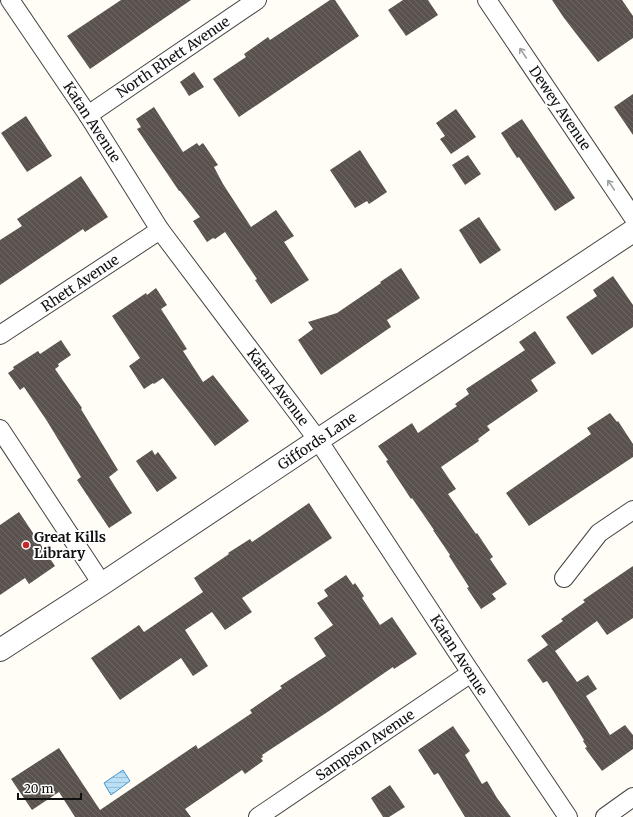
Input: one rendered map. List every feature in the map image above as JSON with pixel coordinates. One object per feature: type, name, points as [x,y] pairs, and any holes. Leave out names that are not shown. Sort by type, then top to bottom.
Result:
[{"type":"street","name":"Katan Avenue","points":[[10,0],[88,115],[160,230],[318,440],[471,673],[568,817]]},
{"type":"street","name":"North Rhett Avenue","points":[[88,115],[257,0]]},
{"type":"street","name":"Dewey Avenue","points":[[487,0],[633,217]]},
{"type":"street","name":"Rhett Avenue","points":[[0,336],[160,230]]},
{"type":"street","name":"Giffords Lane","points":[[0,650],[102,584],[633,231]]},
{"type":"street","points":[[0,429],[102,584]]},
{"type":"street","points":[[564,578],[599,533],[633,510]]},
{"type":"street","name":"Sampson Avenue","points":[[258,817],[471,673]]},
{"type":"street","points":[[605,817],[633,797]]},
{"type":"water","points":[[123,770],[130,781],[111,795],[104,783]]},
{"type":"building","points":[[121,0],[191,0],[90,69],[67,36]]},
{"type":"building","points":[[330,0],[335,0],[359,36],[239,117],[213,79],[246,57],[244,54],[268,37],[270,40]]},
{"type":"building","points":[[403,0],[428,0],[438,15],[406,36],[388,10]]},
{"type":"building","points":[[552,0],[622,0],[633,16],[633,38],[598,62]]},
{"type":"building","points":[[194,72],[204,87],[189,96],[180,82]]},
{"type":"building","points":[[633,94],[633,135],[614,107]]},
{"type":"building","points":[[154,107],[183,152],[197,143],[199,146],[203,143],[218,165],[214,167],[223,184],[251,227],[276,210],[294,236],[284,242],[309,280],[271,304],[255,280],[257,279],[225,232],[215,239],[213,238],[207,242],[193,221],[200,217],[179,191],[137,129],[141,127],[136,119]]},
{"type":"building","points":[[456,109],[476,137],[451,154],[440,139],[445,136],[436,123]]},
{"type":"building","points":[[26,116],[52,156],[27,172],[1,133]]},
{"type":"building","points":[[522,119],[575,198],[555,211],[501,133]]},
{"type":"building","points":[[360,150],[387,192],[369,204],[367,201],[355,208],[330,170]]},
{"type":"building","points":[[468,155],[481,174],[465,185],[452,165]]},
{"type":"building","points":[[81,176],[108,217],[85,232],[83,229],[0,285],[0,240],[22,226],[17,219]]},
{"type":"building","points":[[479,217],[501,250],[480,264],[459,230]]},
{"type":"building","points":[[401,268],[420,298],[387,320],[391,327],[321,375],[298,340],[313,329],[308,322],[337,313]]},
{"type":"building","points":[[613,276],[633,305],[633,327],[592,355],[566,317],[597,296],[593,290]]},
{"type":"building","points":[[156,288],[167,305],[161,309],[187,349],[183,351],[203,382],[213,375],[249,421],[215,446],[163,378],[144,389],[129,366],[140,358],[112,316]]},
{"type":"building","points":[[535,331],[556,363],[531,380],[538,391],[487,426],[490,430],[478,439],[479,441],[441,467],[456,489],[448,494],[493,557],[490,559],[507,584],[492,594],[496,599],[481,609],[467,588],[469,587],[449,556],[450,555],[412,498],[411,499],[378,446],[412,423],[418,433],[457,406],[455,404],[469,394],[466,389],[525,350],[519,342]]},
{"type":"building","points":[[61,340],[71,355],[58,364],[59,366],[55,369],[82,408],[81,409],[118,470],[109,477],[132,513],[109,528],[77,480],[81,477],[47,421],[24,387],[20,390],[8,373],[14,369],[13,367],[38,351],[40,354]]},
{"type":"building","points":[[610,413],[617,422],[618,421],[633,444],[633,457],[529,526],[506,493],[591,434],[587,428]]},
{"type":"building","points":[[152,450],[155,455],[158,452],[177,478],[157,492],[136,461]]},
{"type":"building","points":[[309,503],[332,538],[242,598],[252,612],[225,630],[212,612],[185,630],[208,666],[193,676],[181,658],[120,700],[91,658],[139,625],[144,632],[203,592],[194,578],[229,554],[228,553],[250,539],[252,542]]},
{"type":"building","name":"Great Kills Library","points":[[19,512],[55,566],[29,584],[25,578],[0,595],[0,525]]},
{"type":"building","points":[[633,566],[633,618],[607,635],[597,621],[555,651],[577,682],[588,675],[597,689],[586,696],[610,735],[625,725],[633,735],[633,749],[602,771],[585,748],[587,747],[583,741],[584,740],[547,681],[543,683],[527,660],[548,645],[541,636],[563,621],[561,619],[585,602],[583,600]]},
{"type":"building","points":[[346,575],[353,585],[355,583],[364,596],[362,598],[380,625],[392,617],[417,654],[394,669],[393,667],[262,755],[263,757],[261,758],[263,761],[245,774],[242,770],[185,809],[191,817],[75,817],[59,792],[32,810],[11,779],[59,748],[100,810],[196,745],[198,749],[252,713],[250,710],[282,688],[280,686],[326,656],[314,638],[333,625],[317,603],[328,596],[324,590]]},
{"type":"building","points":[[453,726],[470,751],[465,755],[482,784],[487,781],[511,817],[465,817],[438,773],[434,775],[418,750]]},
{"type":"building","points":[[390,785],[405,807],[389,817],[383,817],[371,798]]},
{"type":"place","name":"Great Kills Library","points":[[26,545]]}]
